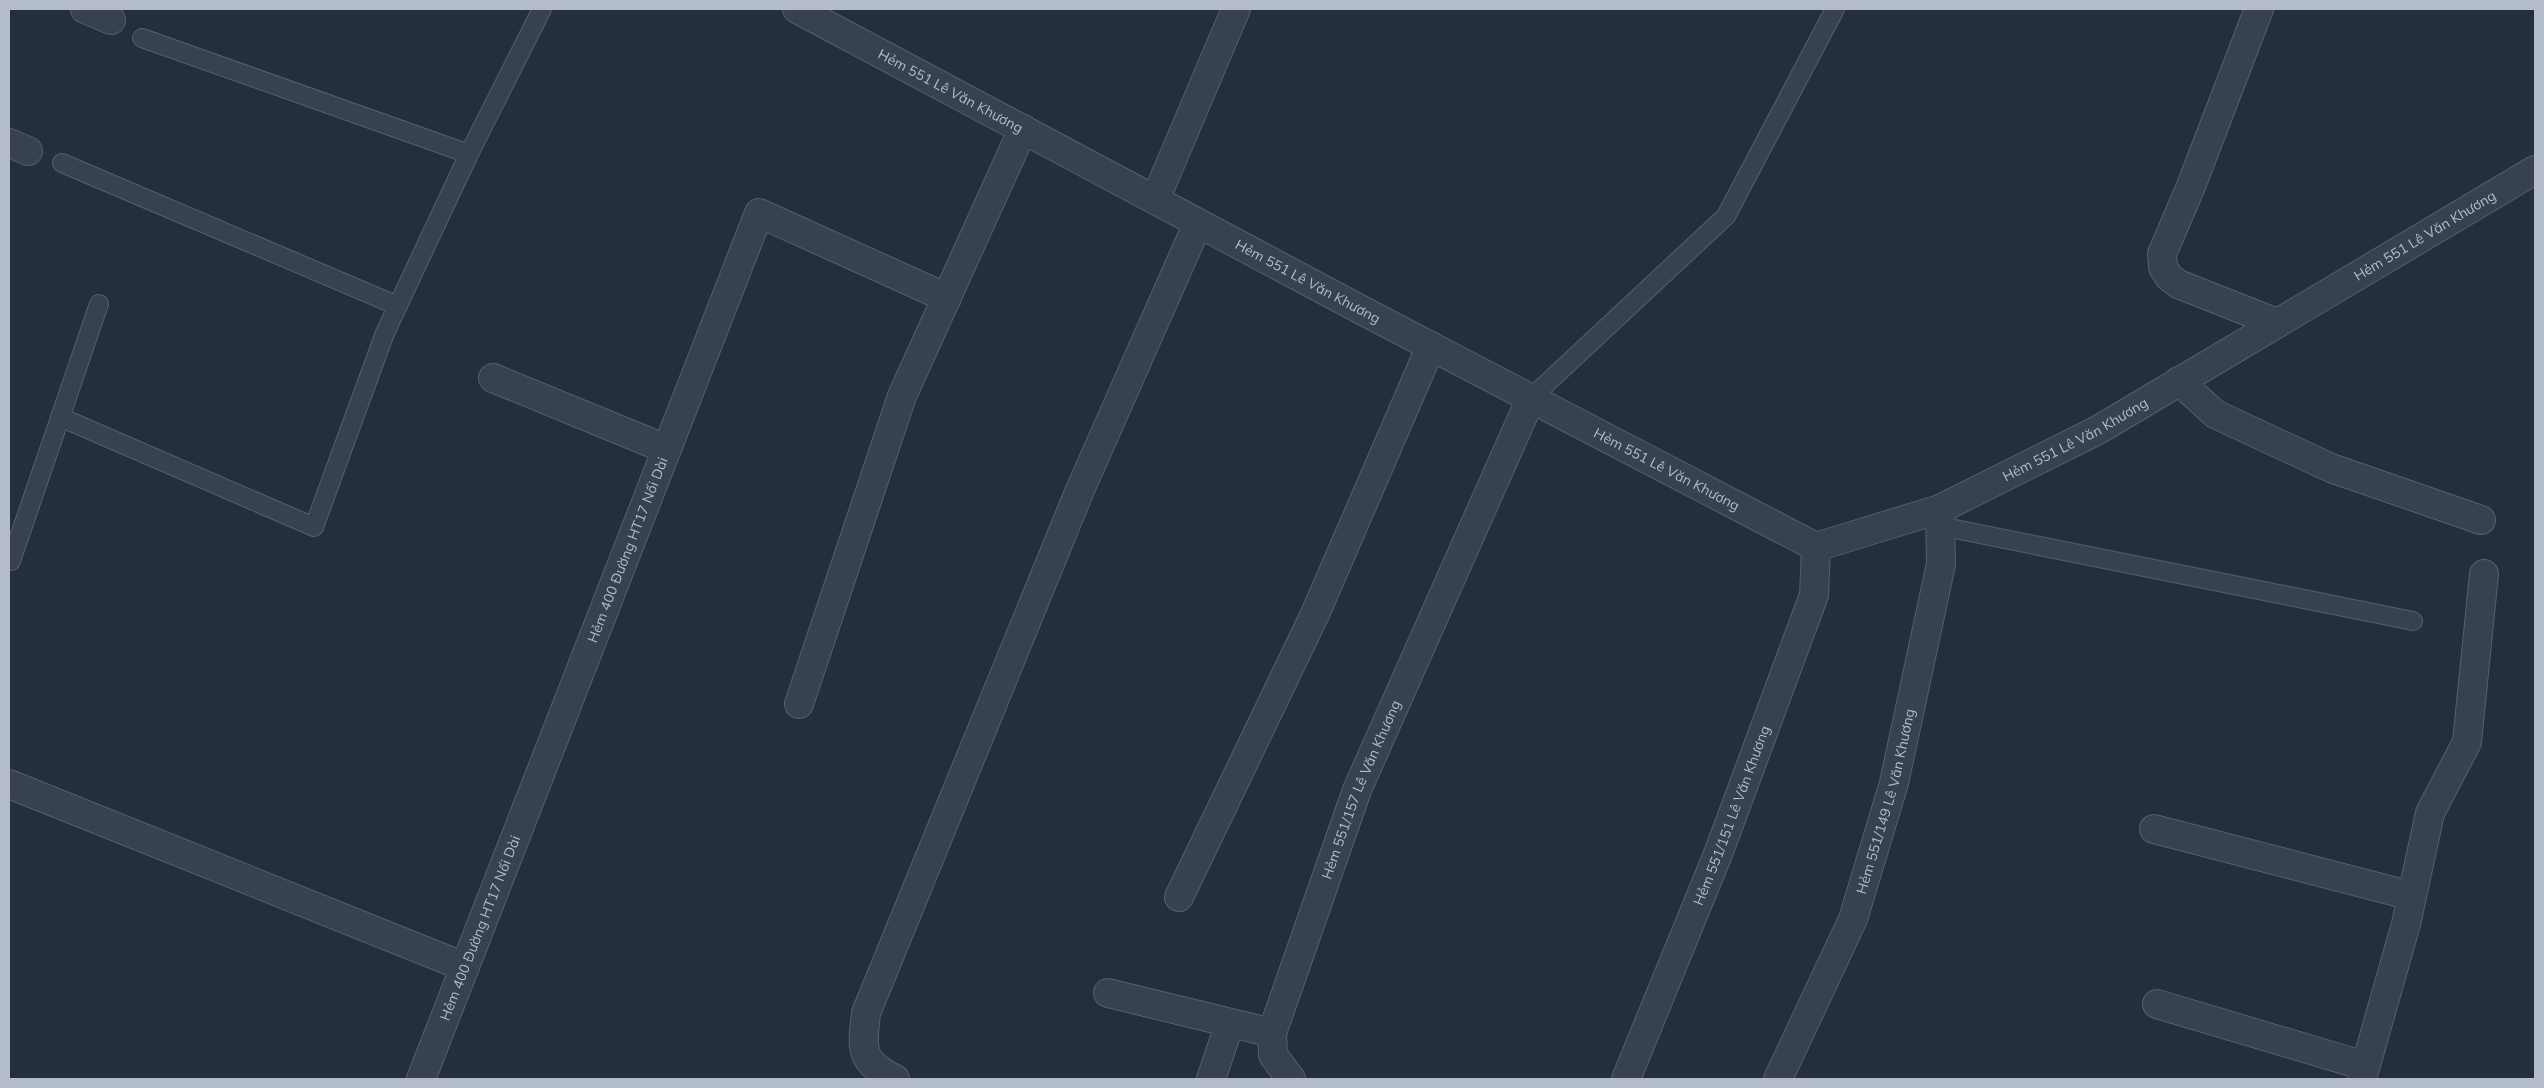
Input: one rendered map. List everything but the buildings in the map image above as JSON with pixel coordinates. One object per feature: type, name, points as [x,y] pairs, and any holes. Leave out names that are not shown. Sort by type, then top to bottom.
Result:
[{"type":"street","points":[[85,9],[111,20]]},
{"type":"street","name":"Hẻm 551 Lê Văn Khương","points":[[797,9],[1198,223],[1816,547],[1940,517],[2098,430],[2535,170]]},
{"type":"street","points":[[1155,200],[1236,9]]},
{"type":"street","points":[[2259,9],[2191,186],[2162,254],[2163,267],[2169,277],[2178,284],[2276,323]]},
{"type":"street","points":[[799,704],[902,396],[1022,129]]},
{"type":"street","name":"Hẻm 400 Đường HT17 Nối Dài","points":[[421,1079],[759,213],[946,298]]},
{"type":"street","points":[[894,1079],[876,1070],[864,1052],[866,1013],[1080,490],[1198,223]]},
{"type":"street","points":[[1179,897],[1315,614],[1432,346]]},
{"type":"street","points":[[493,378],[666,449]]},
{"type":"street","points":[[2180,381],[2215,414],[2322,464],[2481,520]]},
{"type":"street","name":"Hẻm 551/157 Lê Văn Khương","points":[[1272,1033],[1357,790],[1530,398]]},
{"type":"street","name":"Hẻm 551/149 Lê Văn Khương","points":[[1778,1079],[1853,919],[1894,783],[1941,564],[1940,517]]},
{"type":"street","name":"Hẻm 551/151 Lê Văn Khương","points":[[1626,1079],[1718,854],[1814,595],[1816,547]]},
{"type":"street","points":[[2157,1004],[2364,1073],[2412,896],[2430,813],[2467,742],[2484,574]]},
{"type":"street","points":[[9,784],[465,967]]},
{"type":"street","points":[[2154,828],[2412,896]]},
{"type":"street","points":[[1108,992],[1272,1033],[1273,1055],[1291,1079]]},
{"type":"street","points":[[1211,1079],[1230,1023]]},
{"type":"lane","points":[[60,417],[314,527],[385,333],[468,154],[542,9]]},
{"type":"lane","points":[[1530,398],[1726,216],[1835,9]]},
{"type":"lane","points":[[142,38],[468,154]]},
{"type":"lane","points":[[62,163],[398,306]]},
{"type":"lane","points":[[10,560],[99,304]]},
{"type":"lane","points":[[1940,517],[2413,621]]}]
